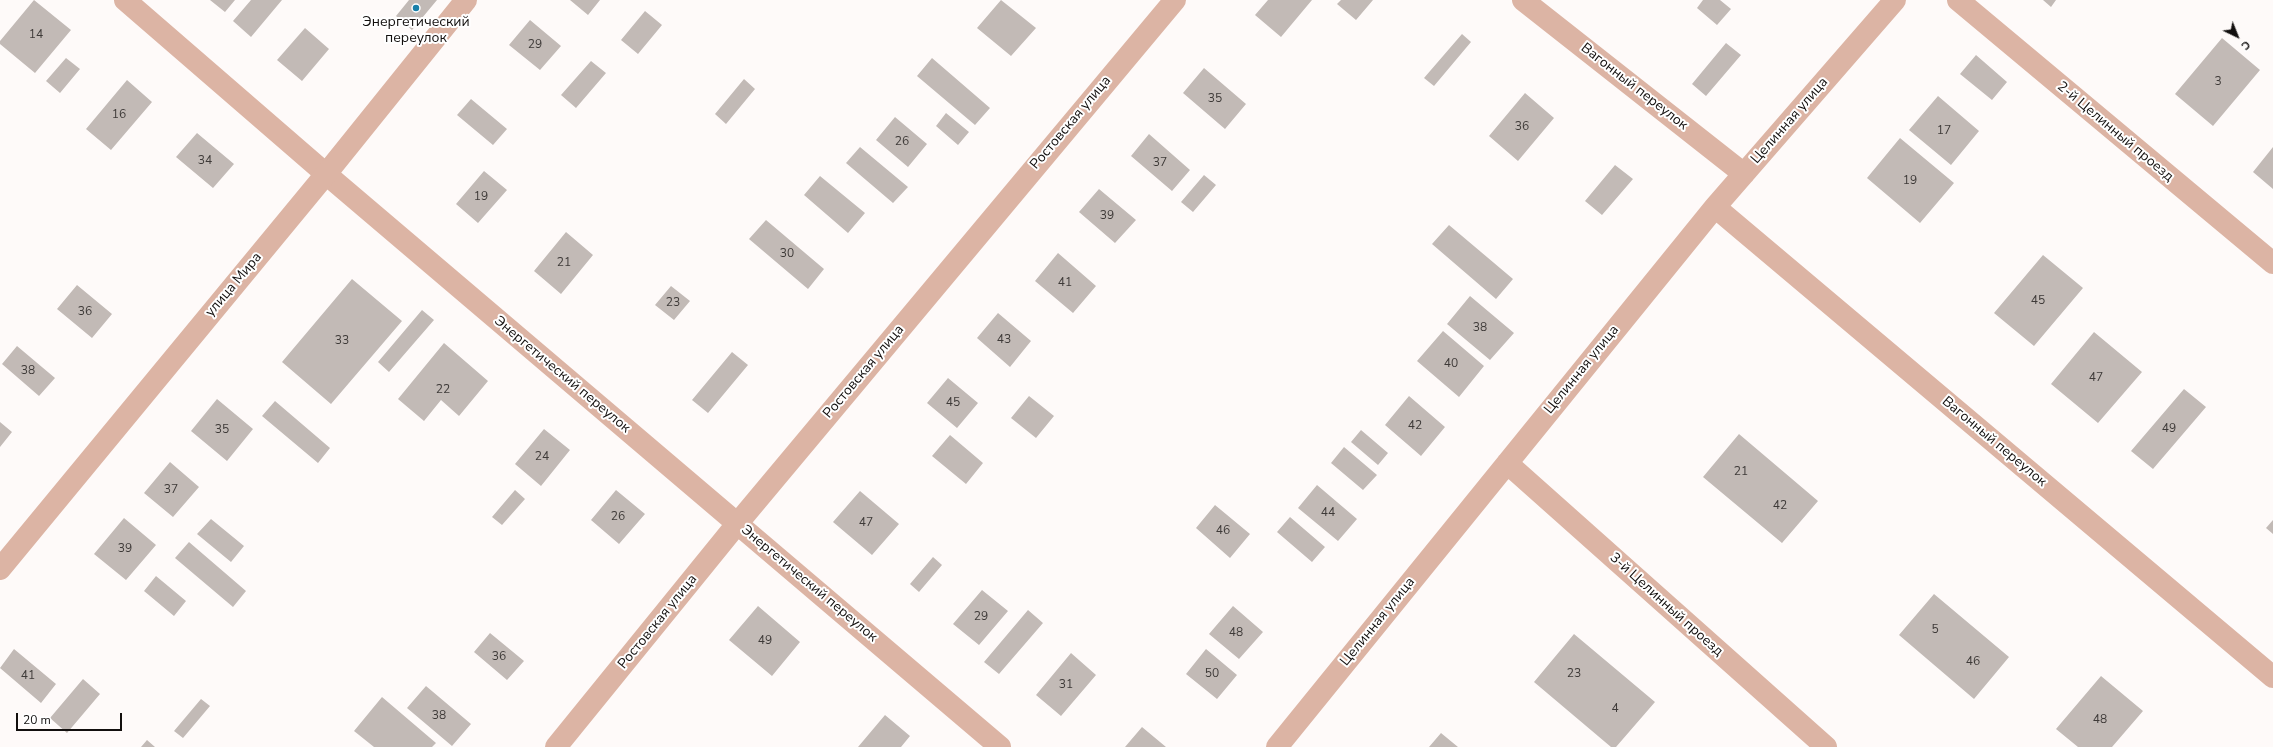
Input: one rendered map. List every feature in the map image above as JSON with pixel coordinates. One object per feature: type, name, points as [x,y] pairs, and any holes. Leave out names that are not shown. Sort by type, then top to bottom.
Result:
[{"type":"street","name":"Энергетический переулок","points":[[125,0],[326,174],[1000,747]]},
{"type":"street","name":"улица Мира","points":[[0,569],[326,174],[466,0]]},
{"type":"street","name":"Ростовская улица","points":[[556,747],[737,524],[1174,0]]},
{"type":"street","name":"Вагонный переулок","points":[[1523,0],[1744,174]]},
{"type":"street","name":"Целинная улица","points":[[1277,747],[1715,207],[1895,0]]},
{"type":"street","name":"2-й Целинный проезд","points":[[1958,0],[2273,263]]},
{"type":"street","name":"Вагонный переулок","points":[[1715,207],[2273,677]]},
{"type":"street","name":"3-й Целинный проезд","points":[[1507,463],[1826,747]]},
{"type":"building","points":[[34,0],[71,30],[35,73],[0,44],[0,41]]},
{"type":"building","points":[[210,0],[235,0],[225,12]]},
{"type":"building","points":[[251,0],[282,0],[251,37],[233,21]]},
{"type":"building","name":"Энергетический переулок","points":[[409,0],[437,0],[412,30],[396,16]]},
{"type":"building","points":[[570,0],[600,0],[588,15]]},
{"type":"building","points":[[1001,0],[1036,28],[1011,56],[977,28]]},
{"type":"building","points":[[1268,0],[1312,0],[1281,37],[1255,15]]},
{"type":"building","points":[[1341,0],[1373,0],[1356,20],[1337,4]]},
{"type":"building","points":[[1703,0],[1720,0],[1731,9],[1717,25],[1697,8]]},
{"type":"building","points":[[2043,0],[2056,0],[2051,7]]},
{"type":"building","points":[[645,11],[662,25],[638,54],[621,40]]},
{"type":"building","points":[[530,20],[561,46],[540,70],[509,45]]},
{"type":"building","points":[[305,28],[329,49],[302,81],[277,60]]},
{"type":"building","points":[[1462,34],[1471,42],[1434,86],[1424,78]]},
{"type":"building","points":[[2222,38],[2260,70],[2213,126],[2175,94]]},
{"type":"building","points":[[1726,43],[1741,55],[1706,96],[1692,84]]},
{"type":"building","points":[[1976,55],[2007,82],[1992,100],[1960,74]]},
{"type":"building","points":[[66,58],[80,69],[60,93],[46,81]]},
{"type":"building","points":[[932,58],[990,108],[975,125],[917,76]]},
{"type":"building","points":[[591,61],[606,73],[576,108],[561,95]]},
{"type":"building","points":[[1204,68],[1246,104],[1225,129],[1183,93]]},
{"type":"building","points":[[744,79],[755,89],[726,124],[715,114]]},
{"type":"building","points":[[127,80],[152,102],[111,150],[86,129]]},
{"type":"building","points":[[1525,93],[1554,118],[1518,161],[1489,136]]},
{"type":"building","points":[[1938,96],[1979,131],[1951,165],[1909,130]]},
{"type":"building","points":[[471,99],[507,129],[493,145],[457,115]]},
{"type":"building","points":[[946,113],[969,132],[958,145],[936,126]]},
{"type":"building","points":[[895,117],[927,144],[908,167],[876,140]]},
{"type":"building","points":[[197,133],[234,164],[213,188],[176,157]]},
{"type":"building","points":[[1149,134],[1190,170],[1172,191],[1131,156]]},
{"type":"building","points":[[1900,138],[1954,183],[1920,223],[1867,178]]},
{"type":"building","points":[[860,147],[908,187],[893,203],[846,163]]},
{"type":"building","points":[[2273,147],[2273,189],[2253,172]]},
{"type":"building","points":[[1615,165],[1633,179],[1602,215],[1585,201]]},
{"type":"building","points":[[484,171],[507,190],[478,223],[456,204]]},
{"type":"building","points":[[1204,175],[1216,185],[1193,212],[1181,202]]},
{"type":"building","points":[[820,176],[865,213],[848,233],[804,195]]},
{"type":"building","points":[[1099,189],[1136,220],[1115,243],[1079,212]]},
{"type":"building","points":[[766,220],[824,269],[808,289],[749,239]]},
{"type":"building","points":[[1449,225],[1513,279],[1496,299],[1432,244]]},
{"type":"building","points":[[566,232],[593,255],[561,294],[534,271]]},
{"type":"building","points":[[1058,253],[1096,286],[1073,313],[1035,281]]},
{"type":"building","points":[[2043,255],[2083,288],[2034,346],[1994,313]]},
{"type":"building","points":[[352,279],[402,321],[331,404],[282,362]]},
{"type":"building","points":[[77,285],[112,314],[92,338],[57,309]]},
{"type":"building","points":[[671,286],[690,301],[674,320],[655,305]]},
{"type":"building","points":[[1470,296],[1514,333],[1490,360],[1447,324]]},
{"type":"building","points":[[422,310],[434,320],[389,372],[378,362]]},
{"type":"building","points":[[998,313],[1031,341],[1010,367],[977,338]]},
{"type":"building","points":[[1443,331],[1484,366],[1459,397],[1417,361]]},
{"type":"building","points":[[2094,332],[2142,372],[2098,423],[2051,384]]},
{"type":"building","points":[[444,343],[488,381],[459,416],[441,400],[424,421],[398,399]]},
{"type":"building","points":[[17,346],[55,378],[39,396],[2,364]]},
{"type":"building","points":[[732,352],[748,365],[708,413],[692,400]]},
{"type":"building","points":[[948,378],[978,403],[957,428],[927,403]]},
{"type":"building","points":[[2184,389],[2206,407],[2153,469],[2131,451]]},
{"type":"building","points":[[1029,396],[1054,416],[1036,438],[1011,418]]},
{"type":"building","points":[[1409,396],[1445,427],[1421,456],[1385,425]]},
{"type":"building","points":[[217,399],[253,429],[227,461],[191,431]]},
{"type":"building","points":[[275,401],[330,448],[318,463],[262,416]]},
{"type":"building","points":[[0,422],[12,432],[0,447]]},
{"type":"building","points":[[544,429],[570,450],[541,486],[515,464]]},
{"type":"building","points":[[1361,430],[1388,453],[1378,465],[1351,442]]},
{"type":"building","points":[[1739,434],[1818,501],[1782,543],[1703,477]]},
{"type":"building","points":[[950,435],[983,463],[966,484],[932,456]]},
{"type":"building","points":[[1344,447],[1377,475],[1363,490],[1331,463]]},
{"type":"building","points":[[170,462],[199,487],[173,517],[144,493]]},
{"type":"building","points":[[1317,485],[1357,519],[1338,541],[1298,508]]},
{"type":"building","points":[[515,490],[525,499],[502,525],[492,517]]},
{"type":"building","points":[[616,490],[645,514],[619,544],[591,520]]},
{"type":"building","points":[[860,491],[899,524],[872,555],[833,522]]},
{"type":"building","points":[[1215,505],[1250,534],[1230,558],[1196,528]]},
{"type":"building","points":[[1290,517],[1325,547],[1312,562],[1277,532]]},
{"type":"building","points":[[124,518],[156,545],[126,580],[94,554]]},
{"type":"building","points":[[211,519],[244,546],[231,562],[197,534]]},
{"type":"building","points":[[2273,520],[2273,534],[2266,528]]},
{"type":"building","points":[[189,542],[246,591],[233,607],[175,558]]},
{"type":"building","points":[[933,557],[942,565],[919,592],[910,584]]},
{"type":"building","points":[[156,576],[186,601],[174,616],[144,591]]},
{"type":"building","points":[[982,590],[1008,611],[979,645],[953,624]]},
{"type":"building","points":[[1934,594],[2009,657],[1974,699],[1899,635]]},
{"type":"building","points":[[758,606],[800,642],[772,676],[729,640]]},
{"type":"building","points":[[1233,606],[1263,632],[1239,659],[1209,634]]},
{"type":"building","points":[[1028,610],[1043,623],[999,674],[984,662]]},
{"type":"building","points":[[490,633],[524,661],[507,680],[474,652]]},
{"type":"building","points":[[1574,634],[1655,702],[1616,747],[1611,747],[1534,682]]},
{"type":"building","points":[[14,649],[56,684],[41,703],[0,668]]},
{"type":"building","points":[[1206,649],[1237,675],[1217,699],[1186,674]]},
{"type":"building","points":[[1071,653],[1096,675],[1061,716],[1036,695]]},
{"type":"building","points":[[2101,676],[2143,711],[2112,747],[2078,747],[2056,729]]},
{"type":"building","points":[[83,679],[100,694],[67,733],[50,718]]},
{"type":"building","points":[[426,686],[471,724],[452,746],[407,708]]},
{"type":"building","points":[[382,697],[436,743],[432,747],[374,747],[354,731]]},
{"type":"building","points":[[201,699],[210,706],[183,738],[174,731]]},
{"type":"building","points":[[885,715],[910,736],[901,747],[858,747]]},
{"type":"building","points":[[1142,727],[1166,747],[1125,747]]},
{"type":"building","points":[[1441,733],[1458,747],[1429,747]]},
{"type":"building","points":[[147,740],[155,747],[141,747]]},
{"type":"place","name":"Энергетический переулок","points":[[416,8]]}]
